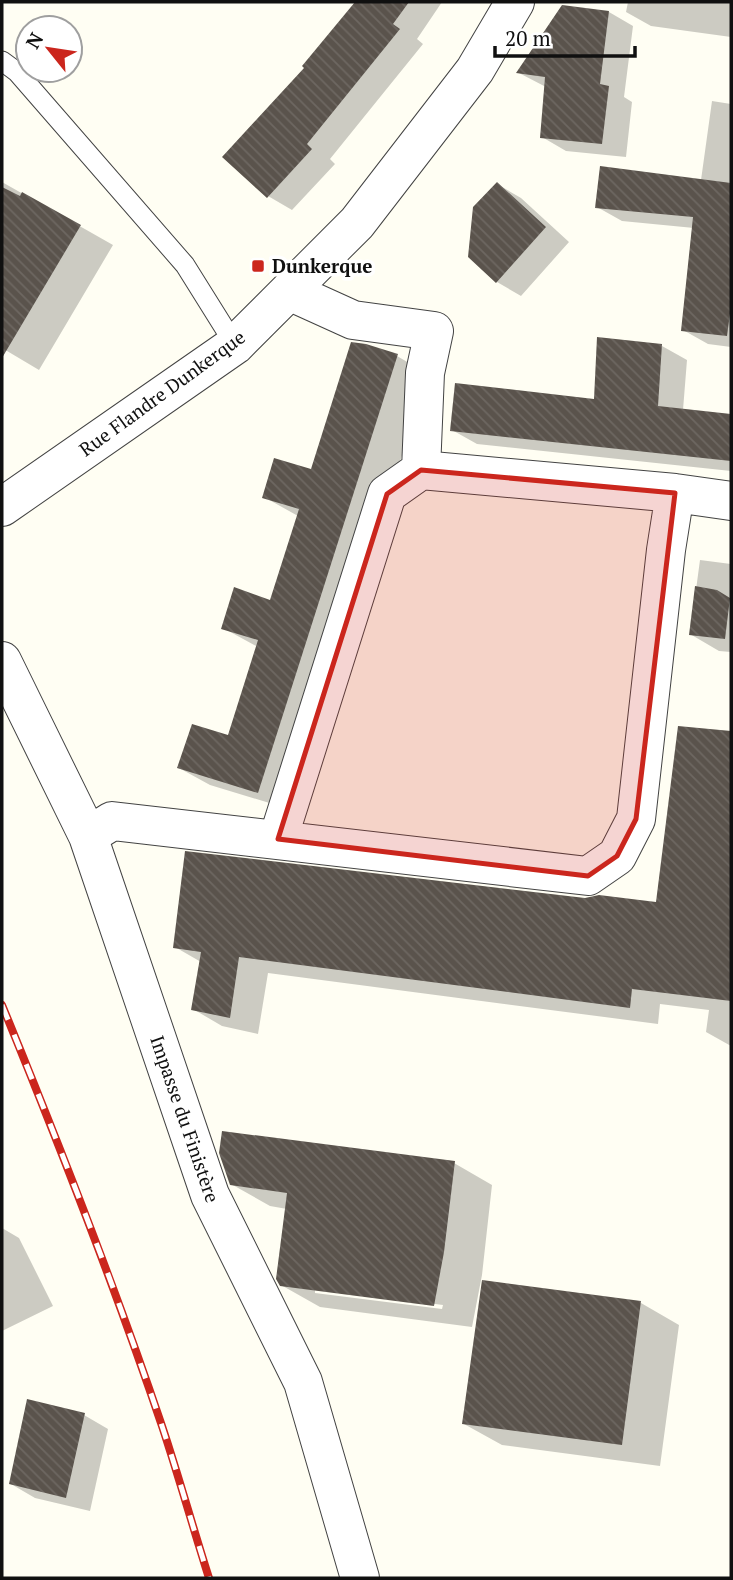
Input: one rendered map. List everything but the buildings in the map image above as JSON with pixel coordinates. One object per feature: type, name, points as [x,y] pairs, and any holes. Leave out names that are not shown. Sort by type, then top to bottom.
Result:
[{"type":"street","name":"Rue Flandre Dunkerque","points":[[2,507],[235,345],[357,223],[475,70],[515,2]]},
{"type":"street","points":[[289,290],[353,320],[434,331],[425,373],[421,470]]},
{"type":"street","points":[[278,839],[387,494],[421,470],[675,493],[731,502]]},
{"type":"street","points":[[88,836],[112,821],[588,876],[617,856],[636,819],[666,550],[675,493]]},
{"type":"street","name":"Impasse du Finistère","points":[[2,662],[88,836],[209,1195],[303,1382],[360,1578]]},
{"type":"lane","points":[[2,61],[17,72],[185,265],[235,345]]},
{"type":"highlighted area","points":[[421,470],[675,493],[636,819],[617,856],[588,876],[278,839],[387,494]]},
{"type":"railway","points":[[2,1005],[125,1320],[168,1445],[209,1578]]},
{"type":"place","name":"Dunkerque","points":[[258,266]]}]
